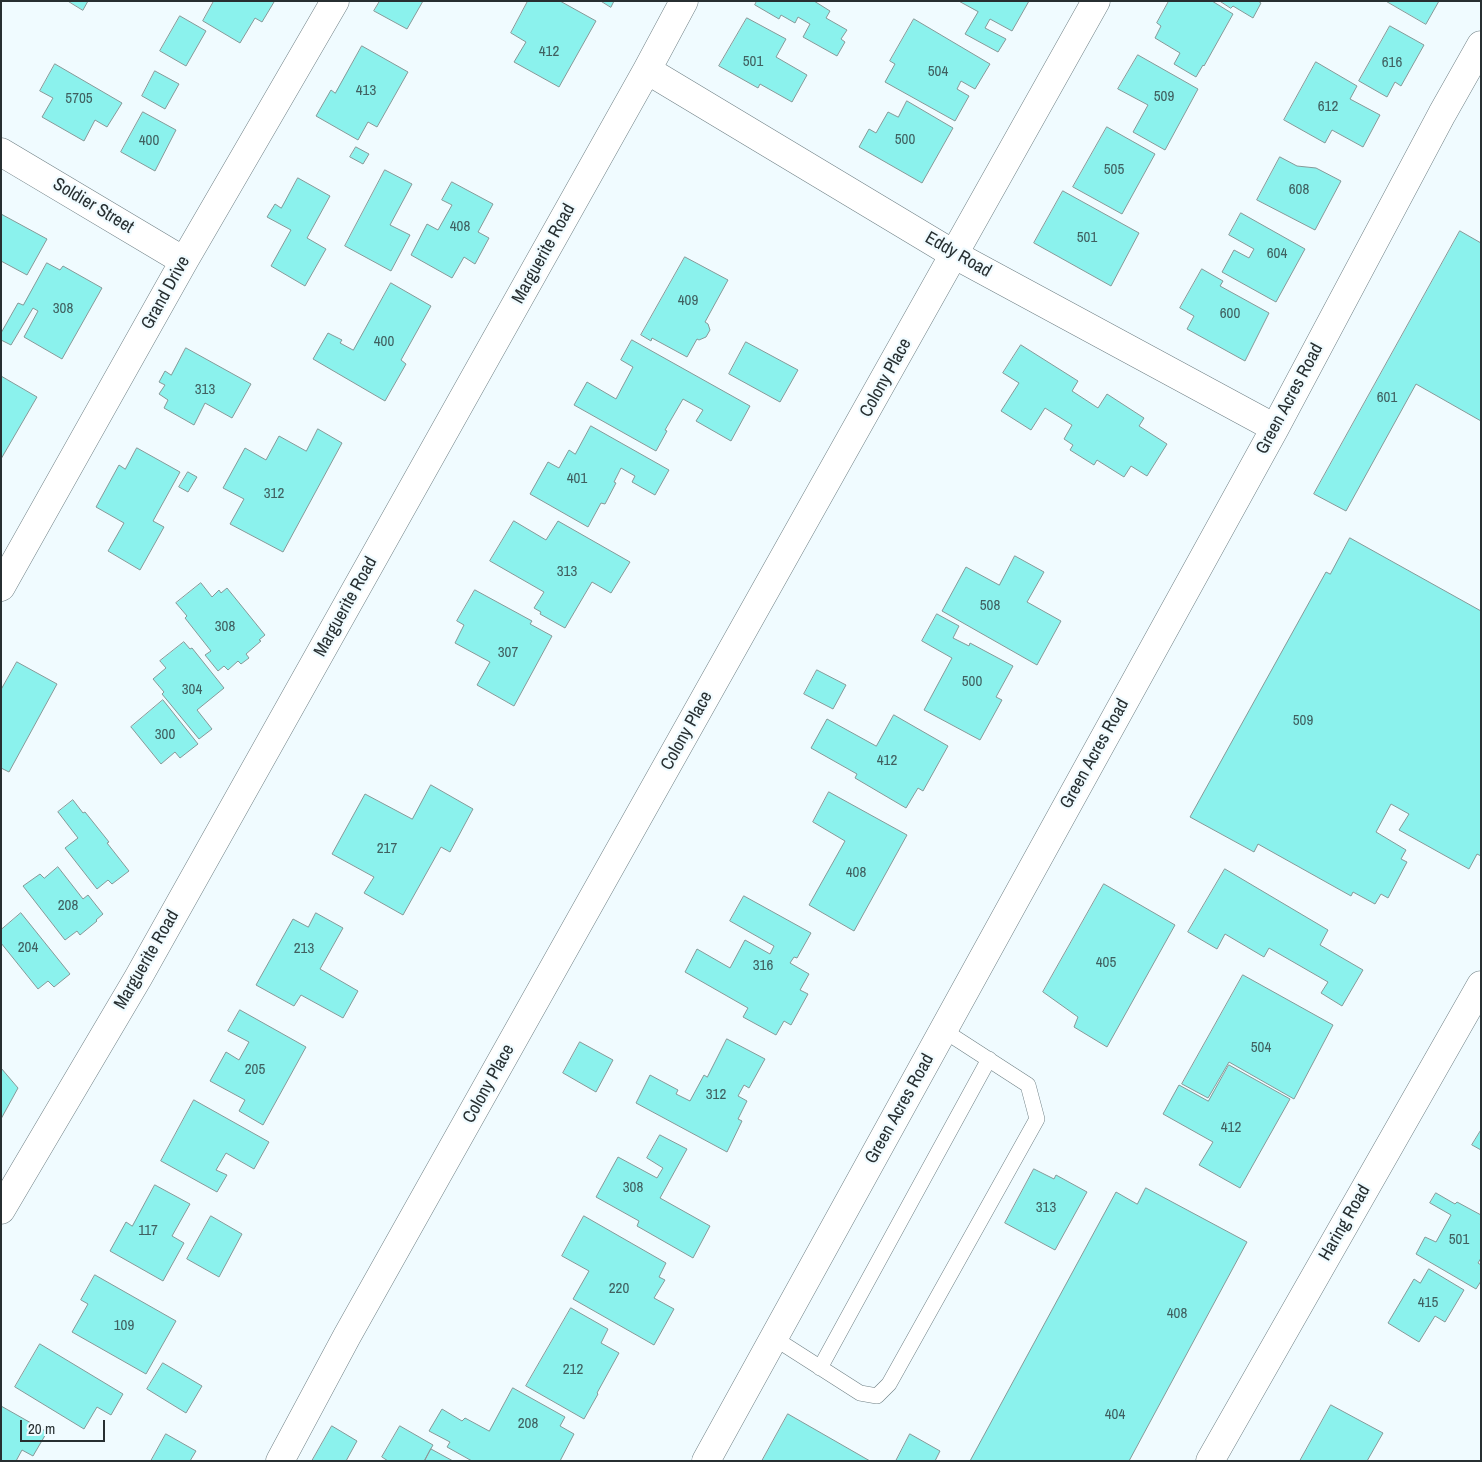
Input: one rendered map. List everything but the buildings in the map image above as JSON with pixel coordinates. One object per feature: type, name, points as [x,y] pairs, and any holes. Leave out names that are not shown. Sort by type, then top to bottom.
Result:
[{"type":"street","name":"Grand Drive","points":[[1,587],[184,261],[334,1]]},
{"type":"street","name":"Marguerite Road","points":[[1,1210],[138,978],[684,1]]},
{"type":"street","name":"Colony Place","points":[[280,1461],[347,1336],[1096,1]]},
{"type":"street","name":"Green Acres Road","points":[[706,1461],[1275,428],[1442,114],[1481,45]]},
{"type":"street","name":"Eddy Road","points":[[647,70],[955,255],[1275,428]]},
{"type":"street","name":"Soldier Street","points":[[1,152],[184,261]]},
{"type":"street","name":"Haring Road","points":[[1210,1461],[1481,985]]},
{"type":"lane","points":[[774,1338],[860,1393],[877,1396],[889,1384],[1037,1118],[1028,1085],[944,1030]]},
{"type":"lane","points":[[820,1368],[989,1059]]}]
